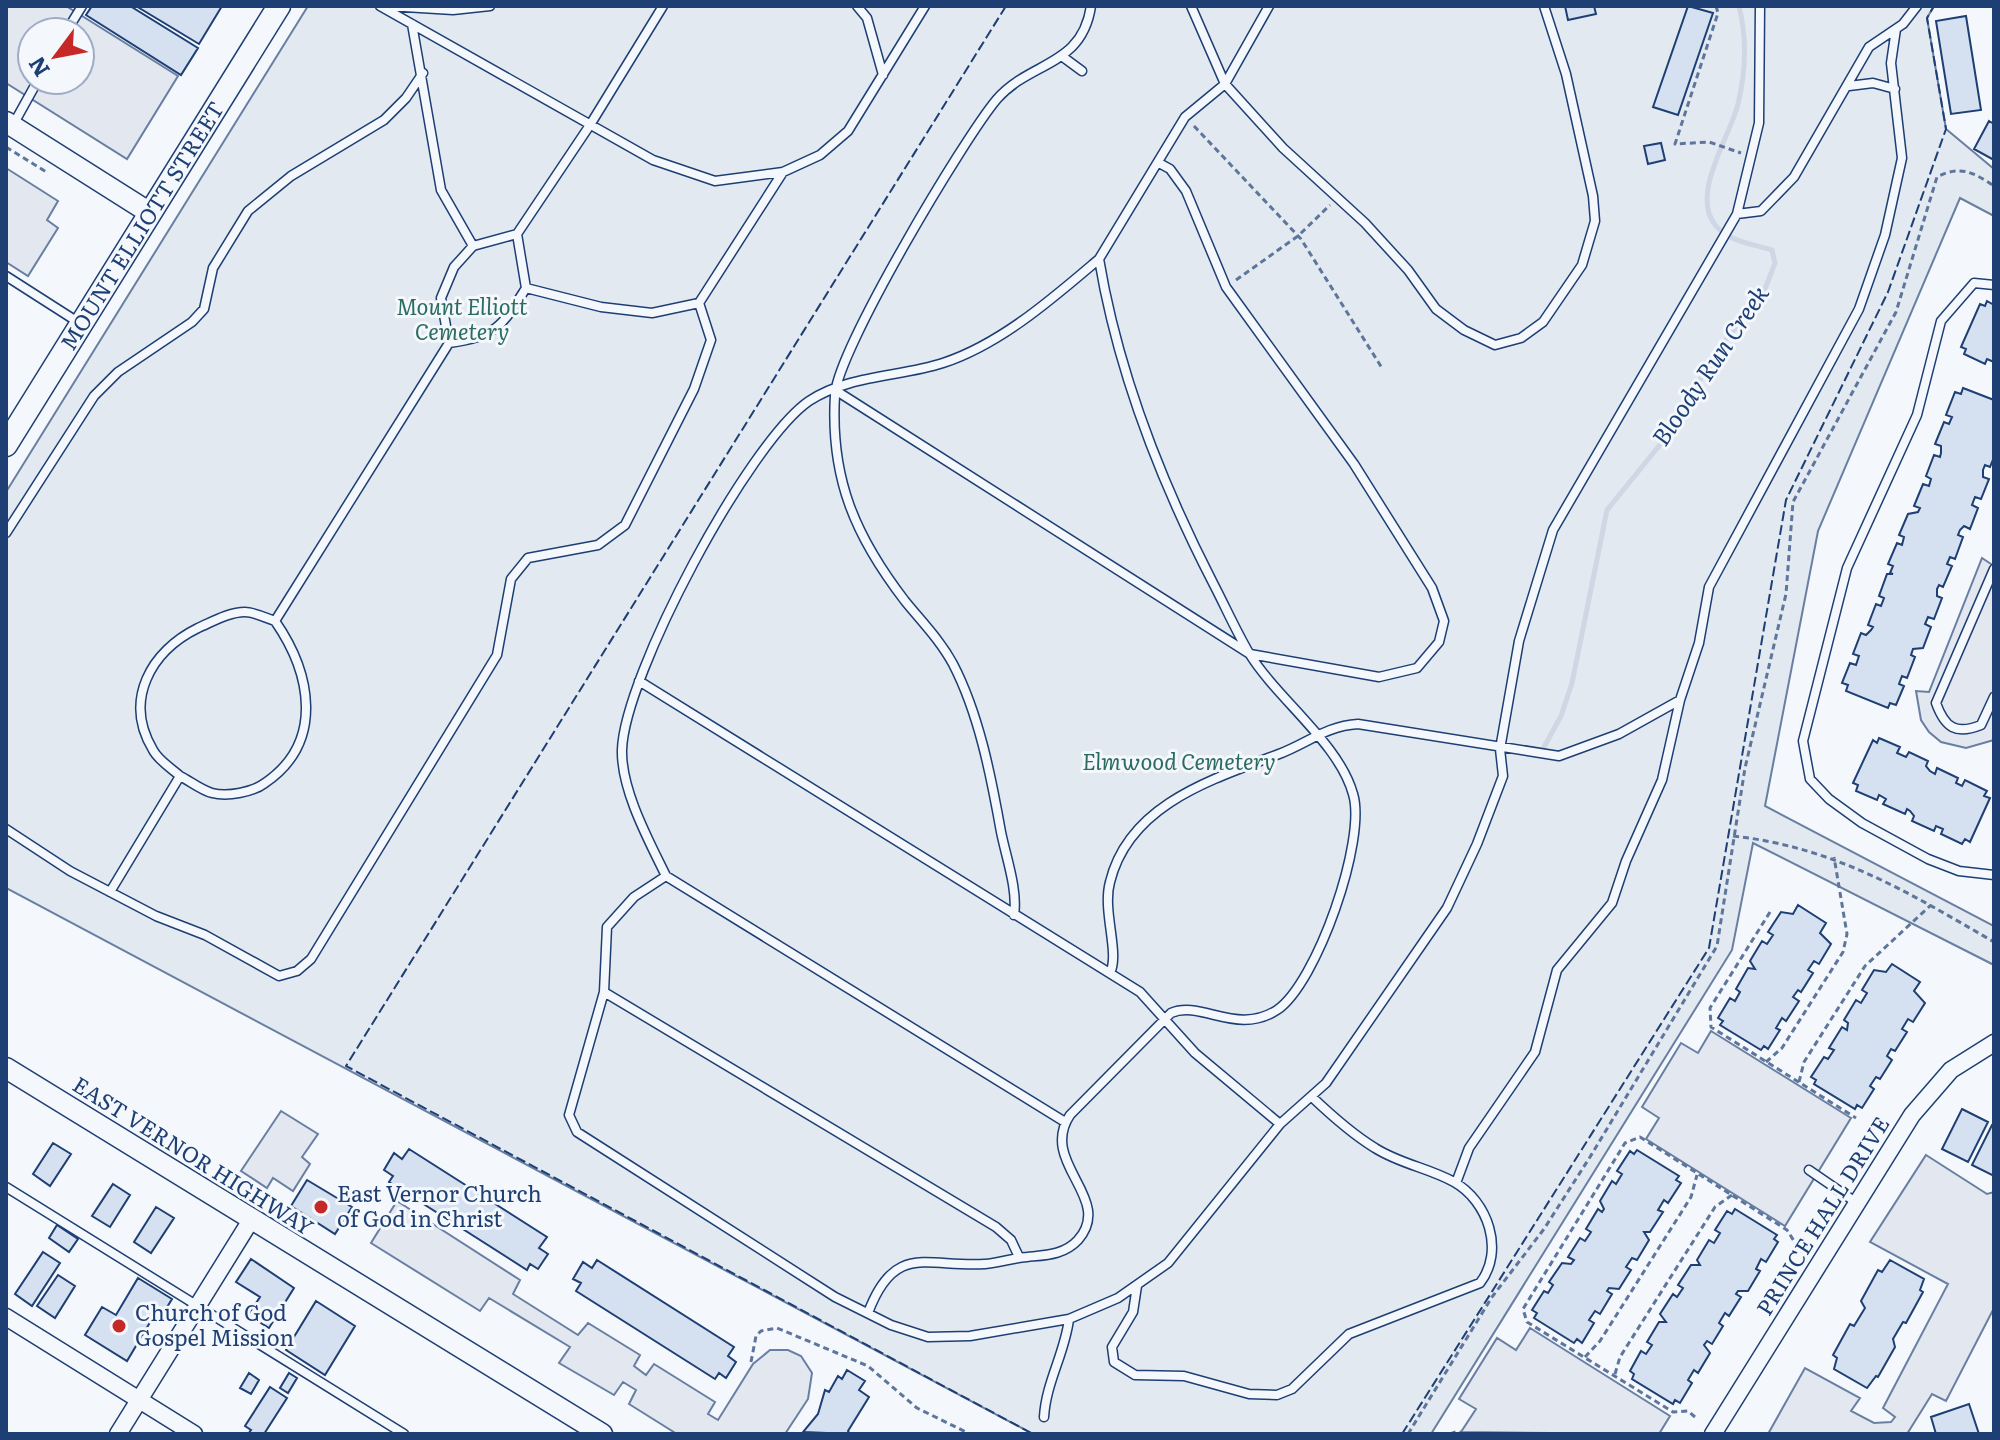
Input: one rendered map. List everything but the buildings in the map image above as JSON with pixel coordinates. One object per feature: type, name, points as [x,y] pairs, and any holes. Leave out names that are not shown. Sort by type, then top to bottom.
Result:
[{"type":"main road","name":"MOUNT ELLIOTT STREET","points":[[7,441],[279,6]]},
{"type":"street","points":[[9,124],[150,213]]},
{"type":"street","name":"PRINCE HALL DRIVE","points":[[1713,1434],[1932,1089],[1972,1055],[1994,1043]]},
{"type":"street","name":"EAST VERNOR HIGHWAY","points":[[6,1068],[602,1434]]},
{"type":"street","points":[[118,1434],[251,1220]]},
{"type":"street","points":[[6,1317],[194,1434]]},
{"type":"lane","points":[[380,6],[653,160],[715,181],[783,172],[820,155],[848,131],[925,6]]},
{"type":"lane","points":[[388,6],[453,10],[490,6]]},
{"type":"lane","points":[[275,621],[449,343],[441,298],[454,267],[473,246],[517,234],[590,125],[663,6]]},
{"type":"lane","points":[[857,6],[867,18],[883,75]]},
{"type":"lane","points":[[1014,915],[995,797],[979,736],[955,667],[939,641],[887,576],[845,498],[834,443],[835,390],[847,354],[936,194],[986,114],[999,96],[1063,57],[1088,28],[1091,6]]},
{"type":"lane","points":[[1191,6],[1225,84],[1283,148],[1408,270],[1436,309],[1464,330],[1495,345],[1521,338],[1543,322],[1582,265],[1595,221],[1593,196],[1566,74],[1544,6]]},
{"type":"lane","points":[[1065,1122],[666,876],[636,816],[622,751],[639,681],[673,598],[747,476],[796,412],[814,399],[835,390],[959,356],[1040,308],[1099,259],[1185,117],[1225,84],[1269,6]]},
{"type":"lane","points":[[666,876],[634,897],[607,927],[604,992],[569,1115],[577,1132],[835,1297],[903,1330],[939,1338],[1002,1332],[1069,1319],[1137,1286],[1182,1249],[1280,1124],[1312,1097],[1447,908],[1477,844],[1503,776],[1500,749],[1519,641],[1553,530],[1737,214],[1759,123],[1760,6]]},
{"type":"lane","points":[[1737,214],[1761,211],[1794,177],[1869,47],[1896,29],[1917,6]]},
{"type":"lane","points":[[412,24],[423,73],[441,190],[473,246]]},
{"type":"lane","points":[[1456,1183],[1469,1148],[1535,1052],[1557,970],[1612,903],[1626,861],[1662,780],[1680,700],[1699,643],[1709,587],[1859,309],[1885,235],[1902,158],[1891,49],[1896,29]]},
{"type":"lane","points":[[1063,57],[1082,71]]},
{"type":"lane","points":[[6,533],[94,396],[118,372],[192,322],[204,309],[213,268],[248,211],[291,176],[384,120],[406,98],[423,73]]},
{"type":"lane","points":[[1849,86],[1873,83],[1895,89]]},
{"type":"lane","points":[[9,124],[27,96]]},
{"type":"lane","points":[[835,390],[1250,654],[1379,677],[1417,668],[1439,642],[1444,621],[1432,588],[1398,529],[1226,287],[1186,191],[1170,169],[1159,163]]},
{"type":"lane","points":[[526,288],[601,307],[652,313],[699,303],[783,172]]},
{"type":"lane","points":[[449,343],[483,338],[509,316],[526,288],[517,234]]},
{"type":"lane","points":[[868,1313],[886,1278],[908,1265],[943,1260],[984,1264],[1066,1250],[1087,1225],[1086,1199],[1060,1139],[1065,1122],[1165,1020],[1183,1010],[1235,1020],[1259,1018],[1289,1000],[1308,973],[1340,895],[1356,809],[1349,782],[1315,734],[1250,654],[1157,465],[1110,326],[1099,259]]},
{"type":"lane","points":[[6,276],[81,324]]},
{"type":"lane","points":[[1994,285],[1974,283],[1941,321],[1917,415],[1847,568],[1803,741],[1810,779],[1829,799],[1862,823],[1948,867],[1994,875]]},
{"type":"lane","points":[[6,829],[156,916],[205,935],[279,976],[297,971],[311,959],[497,655],[511,579],[528,558],[598,545],[625,525],[694,389],[711,340],[699,303]]},
{"type":"lane","points":[[1994,569],[1936,703],[1949,727],[1958,731],[1981,725],[1994,697]]},
{"type":"lane","points":[[246,612],[275,621],[294,649],[302,679],[305,731],[299,748],[282,772],[260,787],[236,794],[213,793],[180,776],[154,753],[144,732],[143,686],[155,658],[176,639],[218,618],[246,612]]},
{"type":"lane","points":[[639,681],[1140,992],[1195,1053],[1280,1124]]},
{"type":"lane","points":[[1110,973],[1114,961],[1107,919],[1107,894],[1120,855],[1139,829],[1177,798],[1237,767],[1291,749],[1315,734],[1348,724],[1386,726],[1500,749],[1559,756],[1619,734],[1680,700]]},
{"type":"lane","points":[[110,892],[180,776]]},
{"type":"lane","points":[[604,992],[996,1227],[1011,1240],[1019,1257]]},
{"type":"lane","points":[[1137,1286],[1133,1312],[1112,1347],[1114,1362],[1120,1368],[1135,1375],[1201,1378],[1260,1396],[1284,1393],[1349,1334],[1480,1283],[1492,1256],[1490,1232],[1477,1203],[1456,1183],[1410,1167],[1376,1149],[1312,1097]]},
{"type":"lane","points":[[1809,1170],[1857,1203]]},
{"type":"lane","points":[[6,1187],[404,1434]]},
{"type":"lane","points":[[1044,1417],[1050,1377],[1064,1342],[1069,1319]]},
{"type":"path","points":[[1716,6],[1718,13],[1675,144],[1709,142],[1726,148]]},
{"type":"path","points":[[1185,117],[1298,236],[1382,368]]},
{"type":"path","points":[[1408,1434],[1492,1297],[1544,1229],[1583,1169],[1717,946],[1745,768],[1786,594],[1793,502],[1896,312],[1937,177],[1952,170],[1970,171],[1994,186]]},
{"type":"path","points":[[1226,287],[1298,236],[1337,198]]},
{"type":"path","points":[[1733,836],[1765,840],[1834,857],[1931,905],[1994,942]]},
{"type":"path","points":[[1766,1062],[1782,1048],[1843,952],[1847,934],[1834,857]]},
{"type":"path","points":[[1799,1083],[1804,1062],[1865,966],[1931,905]]},
{"type":"path","points":[[1770,912],[1710,1008],[1711,1027],[1856,1118]]},
{"type":"path","points":[[1695,1417],[1688,1411],[1673,1412],[1527,1322],[1523,1309],[1625,1143],[1640,1137],[1787,1230],[1801,1252]]},
{"type":"path","points":[[1585,1357],[1600,1341],[1691,1197],[1697,1173]]},
{"type":"path","points":[[1614,1376],[1620,1357],[1715,1207],[1732,1195]]},
{"type":"path","points":[[751,1362],[756,1336],[761,1331],[777,1328],[868,1366],[917,1408],[970,1434]]},
{"type":"path","points":[[1450,1434],[1458,1431],[1463,1434]]},
{"type":"green space","name":"Elmwood Cemetery","points":[[308,6],[1934,6],[1927,18],[1946,129],[1994,169],[1994,216],[1960,198],[1818,531],[1765,806],[1994,926],[1994,965],[1753,843],[1732,950],[1431,1434],[1033,1434],[6,888],[6,492]]},
{"type":"shaded area","points":[[6,6],[66,6],[82,16],[16,16],[16,89],[6,83]]},
{"type":"shaded area","points":[[96,25],[178,76],[127,159],[27,96],[96,96]]},
{"type":"shaded area","points":[[6,168],[58,201],[47,220],[58,228],[28,276],[6,262]]},
{"type":"shaded area","points":[[1982,558],[1994,566],[1994,740],[1966,748],[1941,742],[1929,732],[1921,720],[1916,691],[1929,692]]},
{"type":"shaded area","points":[[1711,1031],[1851,1118],[1785,1226],[1646,1139],[1659,1118],[1642,1107],[1681,1043],[1698,1053]]},
{"type":"shaded area","points":[[281,1111],[318,1134],[302,1157],[310,1164],[293,1191],[273,1178],[267,1188],[241,1171]]},
{"type":"shaded area","points":[[1926,1155],[1987,1194],[1994,1192],[1994,1308],[1946,1401],[1932,1394],[1907,1434],[1768,1434],[1805,1368],[1860,1398],[1851,1411],[1874,1423],[1891,1422],[1895,1417],[1883,1408],[1948,1284],[1870,1242]]},
{"type":"shaded area","points":[[397,1201],[520,1280],[513,1294],[578,1335],[588,1323],[640,1355],[634,1366],[646,1375],[654,1364],[715,1402],[708,1414],[718,1420],[753,1364],[770,1350],[788,1350],[801,1356],[812,1373],[808,1399],[785,1434],[677,1434],[629,1404],[636,1390],[623,1382],[614,1395],[559,1363],[570,1347],[489,1298],[480,1311],[371,1243]]},
{"type":"shaded area","points":[[1530,1328],[1670,1416],[1659,1434],[1461,1432],[1476,1409],[1459,1399],[1497,1338],[1516,1350]]},
{"type":"waterway","name":"Bloody Run Creek","points":[[1544,747],[1561,716],[1572,683],[1607,510],[1676,425],[1713,356],[1763,294],[1775,263],[1772,250],[1728,236],[1716,226],[1709,213],[1709,182],[1734,117],[1743,79],[1744,42],[1739,6]]},
{"type":"fence","points":[[1006,6],[346,1066],[1033,1434]]},
{"type":"fence","points":[[1402,1434],[1709,948],[1786,500],[1888,292],[1946,129],[1927,18],[1934,6]]},
{"type":"place","name":"East Vernor Church of God in Christ","points":[[321,1207]]},
{"type":"place","name":"Church of God Gospel Mission","points":[[119,1326]]},
{"type":"park label","name":"Mount Elliott Cemetery","points":[[462,320]]}]
